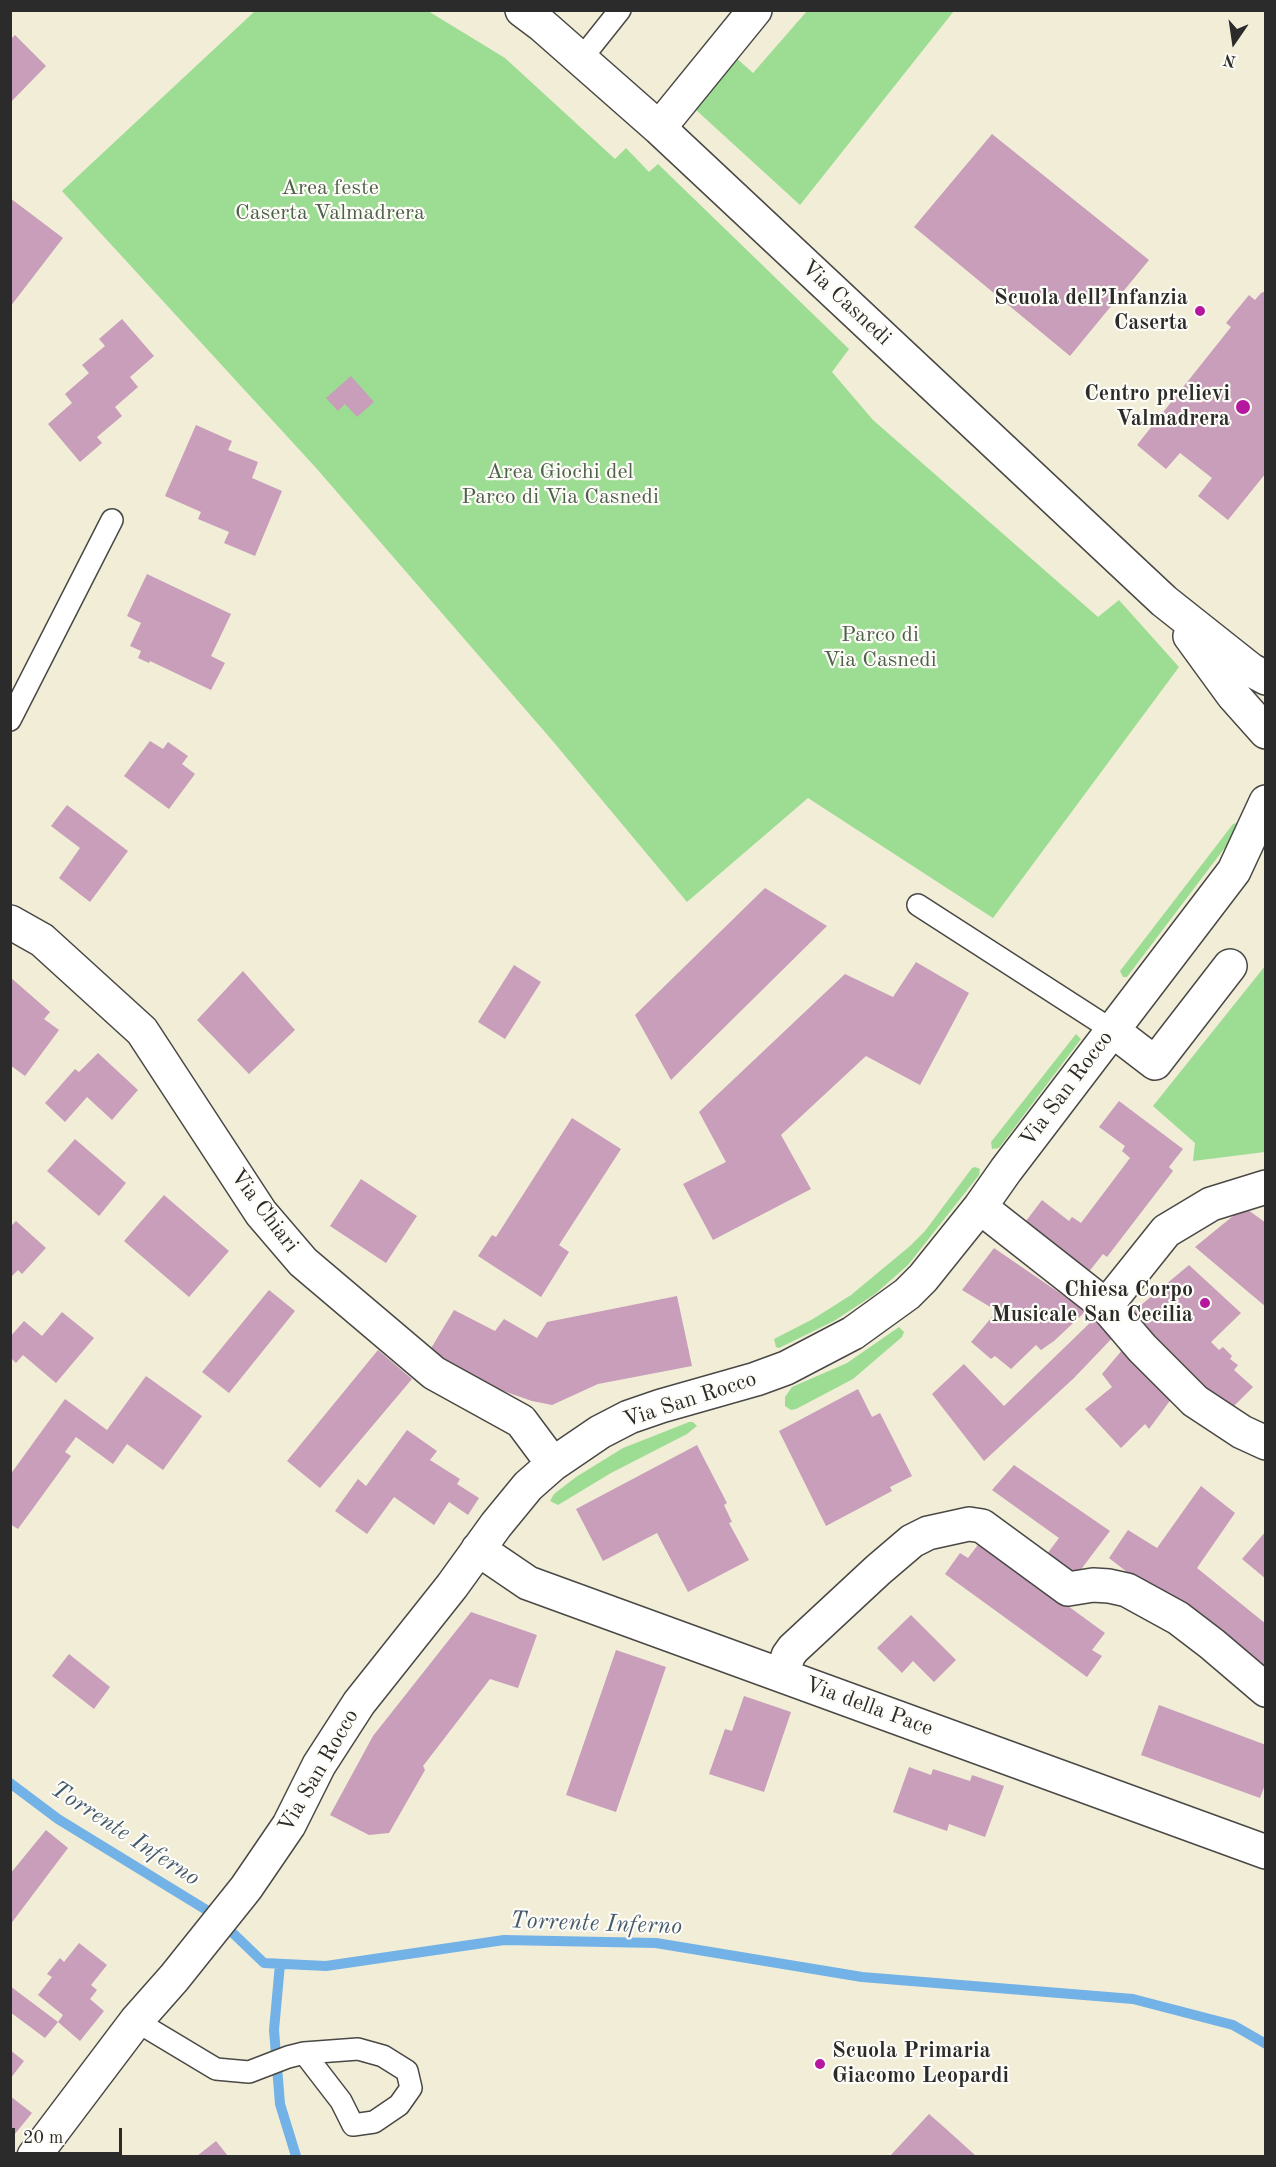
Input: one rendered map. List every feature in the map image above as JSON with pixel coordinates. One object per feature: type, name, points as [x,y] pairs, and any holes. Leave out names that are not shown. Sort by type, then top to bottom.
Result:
[{"type":"street","name":"Via Casnedi","points":[[522,10],[659,128],[1164,601],[1251,669],[1266,678]]},
{"type":"street","points":[[659,128],[755,10]]},
{"type":"street","name":"Via Casnedi","points":[[1164,601],[1233,695],[1266,732]]},
{"type":"street","name":"Via San Rocco","points":[[34,2157],[136,2021],[174,1978],[246,1887],[289,1825],[318,1765],[334,1738],[528,1486],[553,1464],[600,1432],[629,1417],[786,1368],[854,1333],[890,1308],[923,1278],[980,1207],[1234,871],[1266,802]]},
{"type":"street","name":"Via San Rocco","points":[[1234,871],[1266,846]]},
{"type":"street","name":"Via Chiari","points":[[10,922],[42,940],[142,1031],[261,1213],[303,1262],[434,1373],[521,1421],[553,1464]]},
{"type":"street","points":[[1112,1030],[1155,1063],[1230,966]]},
{"type":"street","points":[[1106,1306],[1166,1231],[1210,1204],[1266,1187]]},
{"type":"street","points":[[980,1207],[1106,1306],[1142,1348],[1195,1401],[1242,1432],[1266,1443]]},
{"type":"street","points":[[783,1675],[788,1656],[793,1649],[912,1541],[928,1533],[969,1524],[982,1526],[1068,1589],[1093,1585],[1127,1590],[1178,1618],[1266,1690]]},
{"type":"street","name":"Via della Pace","points":[[478,1549],[528,1583],[1266,1852]]},
{"type":"lane","points":[[581,59],[620,10]]},
{"type":"lane","points":[[10,720],[112,520]]},
{"type":"lane","points":[[918,905],[1112,1030]]},
{"type":"lane","points":[[136,2021],[216,2069],[249,2072],[296,2055],[358,2049],[383,2056],[407,2071],[411,2088],[399,2105],[374,2122],[352,2125],[341,2101],[296,2055]]},
{"type":"green space","points":[[255,11],[428,11],[505,58],[615,159],[626,148],[649,172],[658,164],[849,349],[832,372],[873,420],[1098,617],[1119,600],[1179,667],[993,918],[808,798],[687,902],[551,739],[317,469],[62,191]]},
{"type":"green space","points":[[807,11],[954,11],[800,205],[696,110],[734,56],[753,73]]},
{"type":"green space","points":[[1237,823],[1239,829],[1127,977],[1123,977],[1120,971],[1233,824]]},
{"type":"green space","points":[[1265,966],[1265,1152],[1193,1161],[1195,1143],[1153,1106]]},
{"type":"green space","points":[[1076,1034],[1081,1039],[999,1148],[992,1149],[991,1142]]},
{"type":"green space","points":[[975,1167],[980,1169],[979,1175],[908,1265],[875,1294],[834,1321],[779,1348],[776,1347],[774,1339],[813,1319],[851,1295],[910,1246],[925,1231]]},
{"type":"green space","points":[[899,1327],[904,1332],[902,1337],[853,1379],[796,1409],[791,1410],[785,1406],[785,1397],[792,1387],[847,1363]]},
{"type":"green space","points":[[689,1422],[697,1426],[687,1434],[611,1473],[558,1505],[550,1501],[554,1494],[576,1477],[623,1448]]},
{"type":"building","points":[[15,35],[46,66],[10,103],[10,40]]},
{"type":"building","points":[[992,134],[1149,260],[1070,356],[914,227]]},
{"type":"building","points":[[10,198],[63,238],[10,307]]},
{"type":"building","points":[[1266,291],[1266,473],[1228,520],[1198,496],[1212,478],[1180,453],[1166,469],[1137,445],[1231,327],[1226,323],[1249,295],[1255,300]]},
{"type":"building","points":[[122,319],[154,356],[130,377],[138,387],[115,407],[122,416],[97,437],[102,443],[80,462],[48,424],[72,403],[65,394],[89,373],[82,365],[105,346],[99,339]]},
{"type":"building","points":[[351,376],[374,402],[357,417],[345,404],[338,411],[326,398]]},
{"type":"building","points":[[196,425],[232,441],[228,450],[258,462],[252,478],[282,491],[255,556],[224,543],[229,532],[198,519],[201,512],[165,496]]},
{"type":"building","points":[[147,574],[231,614],[211,656],[225,663],[211,690],[150,661],[149,663],[138,658],[141,651],[130,646],[141,623],[127,616]]},
{"type":"building","points":[[150,741],[163,749],[168,742],[188,756],[182,764],[195,774],[169,809],[124,776]]},
{"type":"building","points":[[67,805],[128,851],[90,902],[59,878],[80,848],[51,826]]},
{"type":"building","points":[[765,888],[827,926],[671,1080],[635,1015]]},
{"type":"building","points":[[916,962],[969,993],[920,1085],[866,1056],[781,1135],[811,1189],[713,1240],[683,1184],[726,1162],[699,1112],[845,974],[893,997]]},
{"type":"building","points":[[514,965],[541,982],[505,1039],[478,1022]]},
{"type":"building","points":[[243,971],[295,1030],[249,1074],[197,1020]]},
{"type":"building","points":[[10,977],[50,1012],[44,1019],[59,1030],[25,1076],[10,1065]]},
{"type":"building","points":[[98,1053],[138,1090],[112,1120],[87,1097],[65,1122],[45,1103],[75,1069],[79,1072]]},
{"type":"building","points":[[1119,1101],[1183,1149],[1169,1167],[1173,1171],[1107,1257],[1103,1254],[1087,1274],[1023,1225],[1042,1200],[1069,1221],[1072,1217],[1081,1223],[1130,1158],[1122,1151],[1125,1146],[1099,1127]]},
{"type":"building","points":[[572,1118],[621,1149],[559,1245],[569,1252],[541,1297],[478,1256],[492,1235],[496,1237]]},
{"type":"building","points":[[75,1139],[126,1183],[99,1216],[47,1171]]},
{"type":"building","points":[[361,1179],[417,1216],[386,1263],[330,1226]]},
{"type":"building","points":[[164,1195],[229,1251],[189,1297],[124,1241]]},
{"type":"building","points":[[1244,1207],[1266,1223],[1266,1307],[1195,1247]]},
{"type":"building","points":[[16,1221],[46,1248],[22,1274],[18,1270],[10,1278],[10,1227]]},
{"type":"building","points":[[994,1248],[1086,1311],[1054,1341],[1041,1350],[1036,1345],[1011,1369],[995,1356],[991,1359],[971,1342],[997,1311],[962,1290]]},
{"type":"building","points":[[1189,1265],[1241,1313],[1211,1342],[1219,1350],[1223,1347],[1232,1356],[1230,1359],[1238,1365],[1234,1370],[1253,1387],[1228,1412],[1129,1315]]},
{"type":"building","points":[[269,1290],[295,1311],[229,1393],[202,1372]]},
{"type":"building","points":[[677,1296],[692,1366],[598,1384],[552,1405],[532,1401],[469,1379],[427,1355],[454,1310],[495,1331],[504,1319],[537,1338],[547,1322]]},
{"type":"building","points":[[62,1312],[94,1338],[56,1383],[23,1355],[16,1363],[10,1357],[10,1337],[24,1321],[42,1336]]},
{"type":"building","points":[[1095,1318],[1117,1333],[1074,1378],[984,1461],[932,1394],[964,1364],[1004,1406]]},
{"type":"building","points":[[1123,1349],[1172,1398],[1149,1429],[1145,1424],[1121,1448],[1085,1409],[1112,1387],[1102,1374]]},
{"type":"building","points":[[378,1350],[412,1379],[320,1488],[287,1461]]},
{"type":"building","points":[[146,1376],[202,1416],[163,1470],[127,1444],[113,1464],[76,1437],[65,1452],[71,1456],[18,1529],[10,1524],[10,1475],[65,1399],[107,1430]]},
{"type":"building","points":[[858,1389],[872,1417],[880,1413],[912,1476],[890,1487],[892,1491],[826,1526],[779,1431]]},
{"type":"building","points":[[407,1430],[437,1451],[430,1460],[460,1479],[457,1484],[479,1498],[468,1515],[449,1502],[434,1525],[394,1497],[367,1534],[335,1511],[358,1479],[366,1486]]},
{"type":"building","points":[[697,1445],[727,1503],[724,1505],[732,1522],[729,1523],[749,1560],[688,1592],[657,1533],[603,1561],[576,1509]]},
{"type":"building","points":[[1014,1465],[1110,1531],[1076,1576],[1047,1554],[1059,1538],[992,1490]]},
{"type":"building","points":[[1201,1486],[1235,1513],[1197,1568],[1266,1624],[1266,1676],[1195,1625],[1109,1558],[1128,1530],[1157,1548]]},
{"type":"building","points":[[1266,1531],[1266,1579],[1242,1559]]},
{"type":"building","points":[[980,1542],[1105,1633],[1092,1650],[1102,1656],[1087,1677],[945,1574],[960,1553],[968,1558]]},
{"type":"building","points":[[471,1612],[537,1635],[518,1688],[490,1679],[423,1766],[425,1770],[389,1833],[369,1835],[330,1815],[373,1736]]},
{"type":"building","points":[[911,1615],[956,1660],[934,1682],[913,1661],[902,1673],[877,1648]]},
{"type":"building","points":[[616,1650],[666,1667],[616,1812],[566,1795]]},
{"type":"building","points":[[69,1654],[110,1687],[94,1709],[52,1676]]},
{"type":"building","points":[[744,1696],[791,1712],[764,1792],[709,1774],[725,1729],[732,1731]]},
{"type":"building","points":[[1159,1705],[1266,1745],[1266,1782],[1260,1798],[1141,1755]]},
{"type":"building","points":[[909,1767],[931,1775],[933,1769],[970,1781],[972,1775],[1004,1786],[985,1837],[949,1824],[947,1831],[893,1812]]},
{"type":"building","points":[[46,1830],[68,1848],[10,1925],[10,1874]]},
{"type":"building","points":[[79,1943],[107,1965],[91,1985],[97,1990],[90,1999],[104,2011],[80,2041],[58,2022],[63,2015],[38,1995],[52,1977],[47,1974],[60,1958],[64,1962]]},
{"type":"building","points":[[10,1986],[58,2022],[45,2038],[10,2012]]},
{"type":"building","points":[[10,2050],[24,2061],[10,2079]]},
{"type":"building","points":[[10,2096],[32,2113],[10,2140]]},
{"type":"building","points":[[929,2114],[945,2128],[976,2156],[890,2156]]},
{"type":"building","points":[[216,2141],[228,2156],[197,2156]]},
{"type":"waterway","name":"Torrente Inferno","points":[[10,1783],[58,1819],[213,1914],[264,1963],[326,1966],[504,1940],[656,1943],[862,1977],[1133,1999],[1233,2025],[1266,2044]]},
{"type":"waterway","points":[[280,1964],[274,2030],[280,2104],[296,2156]]},
{"type":"place","name":"Scuola dell’Infanzia Caserta","points":[[1200,311]]},
{"type":"place","name":"Centro prelievi Valmadrera","points":[[1243,407]]},
{"type":"place","name":"Chiesa Corpo Musicale San Cecilia","points":[[1205,1303]]},
{"type":"place","name":"Scuola Primaria Giacomo Leopardi","points":[[820,2064]]},
{"type":"park label","name":"Area feste Caserta Valmadrera","points":[[330,200]]},
{"type":"park label","name":"Area Giochi del Parco di Via Casnedi","points":[[560,485]]},
{"type":"park label","name":"Parco di Via Casnedi","points":[[880,648]]}]
